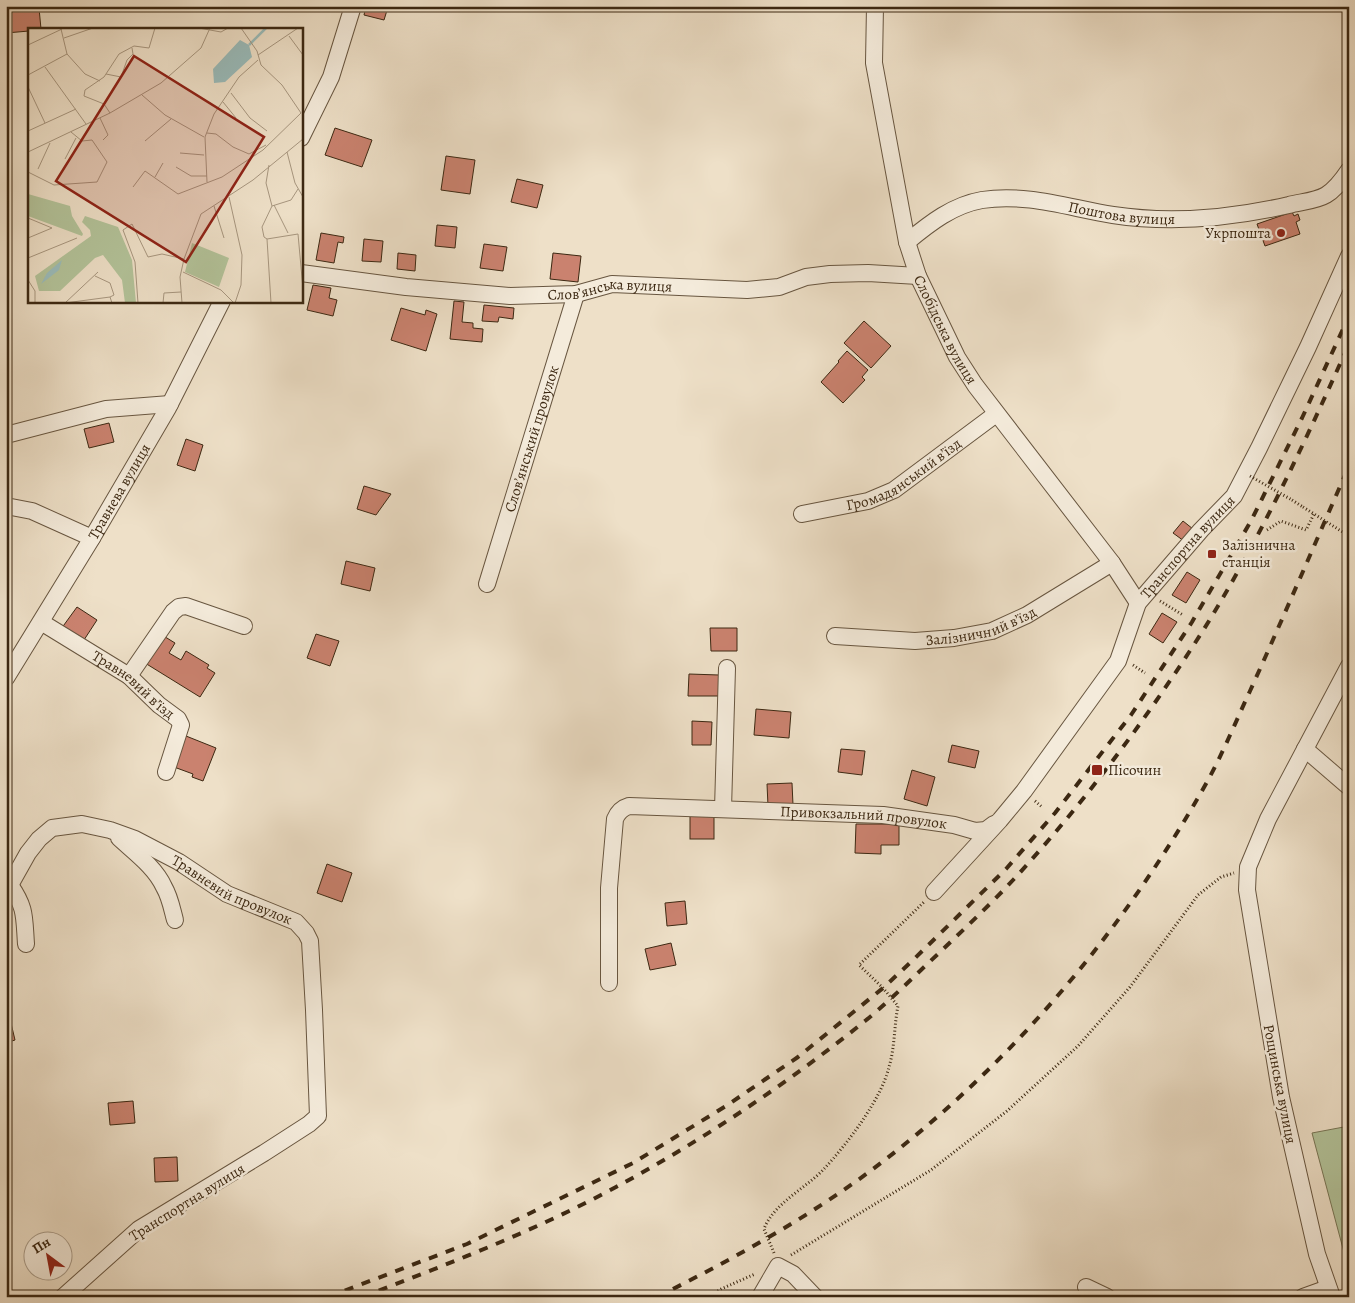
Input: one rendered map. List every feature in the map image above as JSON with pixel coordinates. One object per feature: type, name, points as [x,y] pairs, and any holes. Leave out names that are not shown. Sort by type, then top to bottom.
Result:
[{"type":"street","points":[[302,136],[331,77],[353,6]]},
{"type":"street","name":"Слобідська вулиця","points":[[875,6],[874,63],[907,242],[918,276],[957,357],[975,386],[1112,563],[1142,598]]},
{"type":"street","name":"Поштова вулиця","points":[[907,242],[932,221],[962,205],[982,200],[1031,199],[1113,215],[1176,220],[1265,210],[1325,196],[1345,176]]},
{"type":"street","name":"Транспортна вулиця","points":[[934,892],[1000,820],[1033,779],[1118,661],[1142,598],[1234,496],[1300,364],[1349,256]]},
{"type":"street","name":"Слов’янська вулиця","points":[[302,273],[406,287],[510,296],[576,294],[612,284],[747,290],[779,288],[806,277],[830,274],[868,273],[918,276]]},
{"type":"street","name":"Слов’янський провулок","points":[[487,584],[576,294]]},
{"type":"street","name":"Травнева вулиця","points":[[6,678],[92,538],[170,404],[221,302]]},
{"type":"street","points":[[6,436],[106,409],[170,404]]},
{"type":"street","name":"Громадянський в’їзд","points":[[802,514],[868,501],[894,490],[996,414]]},
{"type":"street","points":[[6,506],[32,511],[92,538]]},
{"type":"street","name":"Залізничний в’їзд","points":[[835,636],[915,641],[954,638],[992,631],[1027,615],[1112,563]]},
{"type":"street","points":[[129,676],[173,612],[179,607],[186,606],[244,626]]},
{"type":"street","name":"Травневий в’їзд","points":[[41,622],[129,676],[159,705],[178,719],[181,725],[166,772]]},
{"type":"street","points":[[1248,867],[1268,818],[1349,666]]},
{"type":"street","points":[[723,809],[728,668]]},
{"type":"street","points":[[1305,749],[1349,787]]},
{"type":"street","name":"Привокзальний провулок","points":[[609,983],[609,888],[615,818],[624,807],[883,815],[954,825],[975,831],[986,830],[1000,820]]},
{"type":"street","name":"Травневий провулок","points":[[8,885],[39,839],[52,828],[82,824],[110,830],[135,839],[179,862],[227,894],[296,922],[306,932],[310,941],[318,1116]]},
{"type":"street","points":[[110,830],[136,853],[164,885],[171,902],[175,920]]},
{"type":"street","name":"Рощинська вулиця","points":[[1248,867],[1247,890],[1281,1097],[1317,1254],[1330,1292]]},
{"type":"street","points":[[8,885],[21,900],[26,944]]},
{"type":"street","name":"Транспортна вулиця","points":[[63,1297],[138,1229],[264,1153],[309,1124],[318,1116]]},
{"type":"street","points":[[760,1297],[783,1261],[814,1297]]},
{"type":"street","points":[[1086,1287],[1108,1297]]},
{"type":"street","points":[[1303,1297],[1330,1292]]},
{"type":"path","points":[[1250,476],[1349,536]]},
{"type":"path","points":[[1267,530],[1281,521],[1306,530],[1314,514]]},
{"type":"path","points":[[1142,598],[1183,615]]},
{"type":"path","points":[[709,1297],[721,1289],[783,1261],[931,1170],[1007,1111],[1078,1046],[1130,987],[1198,895],[1221,877],[1248,867]]},
{"type":"path","points":[[783,1261],[764,1229],[766,1223],[782,1206],[822,1171],[849,1139],[872,1107],[889,1068],[898,1006],[883,988],[859,965],[934,892]]},
{"type":"green space","points":[[1349,1126],[1349,1271],[1312,1133]]},
{"type":"building","points":[[366,6],[388,7],[384,20],[364,15]]},
{"type":"building","points":[[39,8],[41,28],[28,28],[28,31],[6,33],[6,11]]},
{"type":"building","points":[[6,33],[8,33],[10,44],[6,45]]},
{"type":"building","points":[[335,128],[372,140],[362,167],[325,155]]},
{"type":"building","points":[[446,156],[475,160],[470,194],[441,190]]},
{"type":"building","points":[[517,179],[543,185],[537,208],[511,202]]},
{"type":"building","points":[[1292,212],[1294,216],[1298,214],[1300,220],[1296,222],[1300,234],[1265,246],[1257,224]]},
{"type":"building","points":[[437,225],[457,227],[455,248],[435,246]]},
{"type":"building","points":[[321,233],[344,237],[343,243],[338,242],[334,263],[316,260]]},
{"type":"building","points":[[364,239],[383,241],[381,262],[362,261]]},
{"type":"building","points":[[484,244],[507,247],[503,271],[480,268]]},
{"type":"building","points":[[398,253],[416,255],[415,271],[397,269]]},
{"type":"building","points":[[553,253],[581,256],[578,282],[550,279]]},
{"type":"building","points":[[313,285],[331,288],[329,298],[337,300],[333,316],[307,310]]},
{"type":"building","points":[[454,301],[464,302],[462,322],[473,323],[473,328],[483,329],[482,342],[450,339]]},
{"type":"building","points":[[484,305],[514,308],[513,319],[499,317],[498,322],[482,321]]},
{"type":"building","points":[[401,308],[425,315],[426,310],[437,314],[426,351],[391,340]]},
{"type":"building","points":[[864,321],[891,346],[871,368],[844,343]]},
{"type":"building","points":[[847,351],[868,370],[862,377],[865,380],[843,403],[821,382]]},
{"type":"building","points":[[109,423],[114,442],[89,448],[84,429]]},
{"type":"building","points":[[186,439],[203,445],[195,471],[177,465]]},
{"type":"building","points":[[364,486],[391,494],[376,515],[357,509]]},
{"type":"building","points":[[1183,521],[1193,529],[1184,541],[1173,533]]},
{"type":"building","points":[[346,561],[375,568],[370,591],[341,584]]},
{"type":"building","points":[[1187,572],[1200,580],[1186,603],[1172,595]]},
{"type":"building","points":[[77,607],[97,620],[82,643],[61,629]]},
{"type":"building","points":[[1162,613],[1177,622],[1163,643],[1149,634]]},
{"type":"building","points":[[710,628],[737,628],[737,651],[711,651]]},
{"type":"building","points":[[316,634],[339,641],[330,666],[307,658]]},
{"type":"building","points":[[162,635],[175,643],[169,653],[181,660],[186,651],[209,665],[207,668],[215,673],[200,697],[145,663]]},
{"type":"building","points":[[689,674],[719,675],[719,696],[688,696]]},
{"type":"building","points":[[756,709],[791,712],[789,738],[754,735]]},
{"type":"building","points":[[692,721],[712,722],[711,745],[692,745]]},
{"type":"building","points":[[186,736],[216,748],[203,781],[192,777],[193,774],[174,767]]},
{"type":"building","points":[[952,745],[979,751],[975,768],[948,762]]},
{"type":"building","points":[[841,749],[865,751],[862,775],[838,772]]},
{"type":"building","points":[[912,770],[935,777],[927,806],[904,799]]},
{"type":"building","points":[[792,783],[793,805],[768,806],[767,784]]},
{"type":"building","points":[[690,816],[714,816],[714,839],[690,839]]},
{"type":"building","points":[[856,824],[899,824],[899,845],[881,845],[881,854],[855,853]]},
{"type":"building","points":[[327,864],[352,873],[342,902],[317,893]]},
{"type":"building","points":[[685,901],[687,924],[667,926],[665,903]]},
{"type":"building","points":[[671,943],[676,965],[650,970],[645,949]]},
{"type":"building","points":[[10,1019],[15,1040],[6,1043],[6,1020]]},
{"type":"building","points":[[133,1101],[135,1123],[110,1125],[108,1103]]},
{"type":"building","points":[[177,1157],[178,1181],[155,1182],[154,1158]]},
{"type":"railway","points":[[328,1297],[467,1244],[633,1163],[726,1106],[798,1057],[883,988],[911,962],[1006,869],[1055,813],[1131,715],[1192,622],[1251,521],[1302,418],[1349,316]]},
{"type":"railway","points":[[362,1297],[459,1259],[554,1218],[616,1187],[681,1150],[744,1110],[836,1044],[893,996],[977,917],[1005,889],[1066,820],[1115,758],[1183,662],[1225,595],[1263,525],[1299,454],[1349,344]]},
{"type":"railway","points":[[657,1297],[768,1238],[821,1205],[873,1169],[923,1129],[971,1086],[1017,1041],[1060,993],[1138,892],[1174,838],[1207,782],[1263,663],[1349,466]]},
{"type":"place","name":"Укрпошта","points":[[1281,233]]},
{"type":"place","name":"Залізнична станція","points":[[1212,554]]},
{"type":"place","name":"Пісочин","points":[[1097,770]]}]
